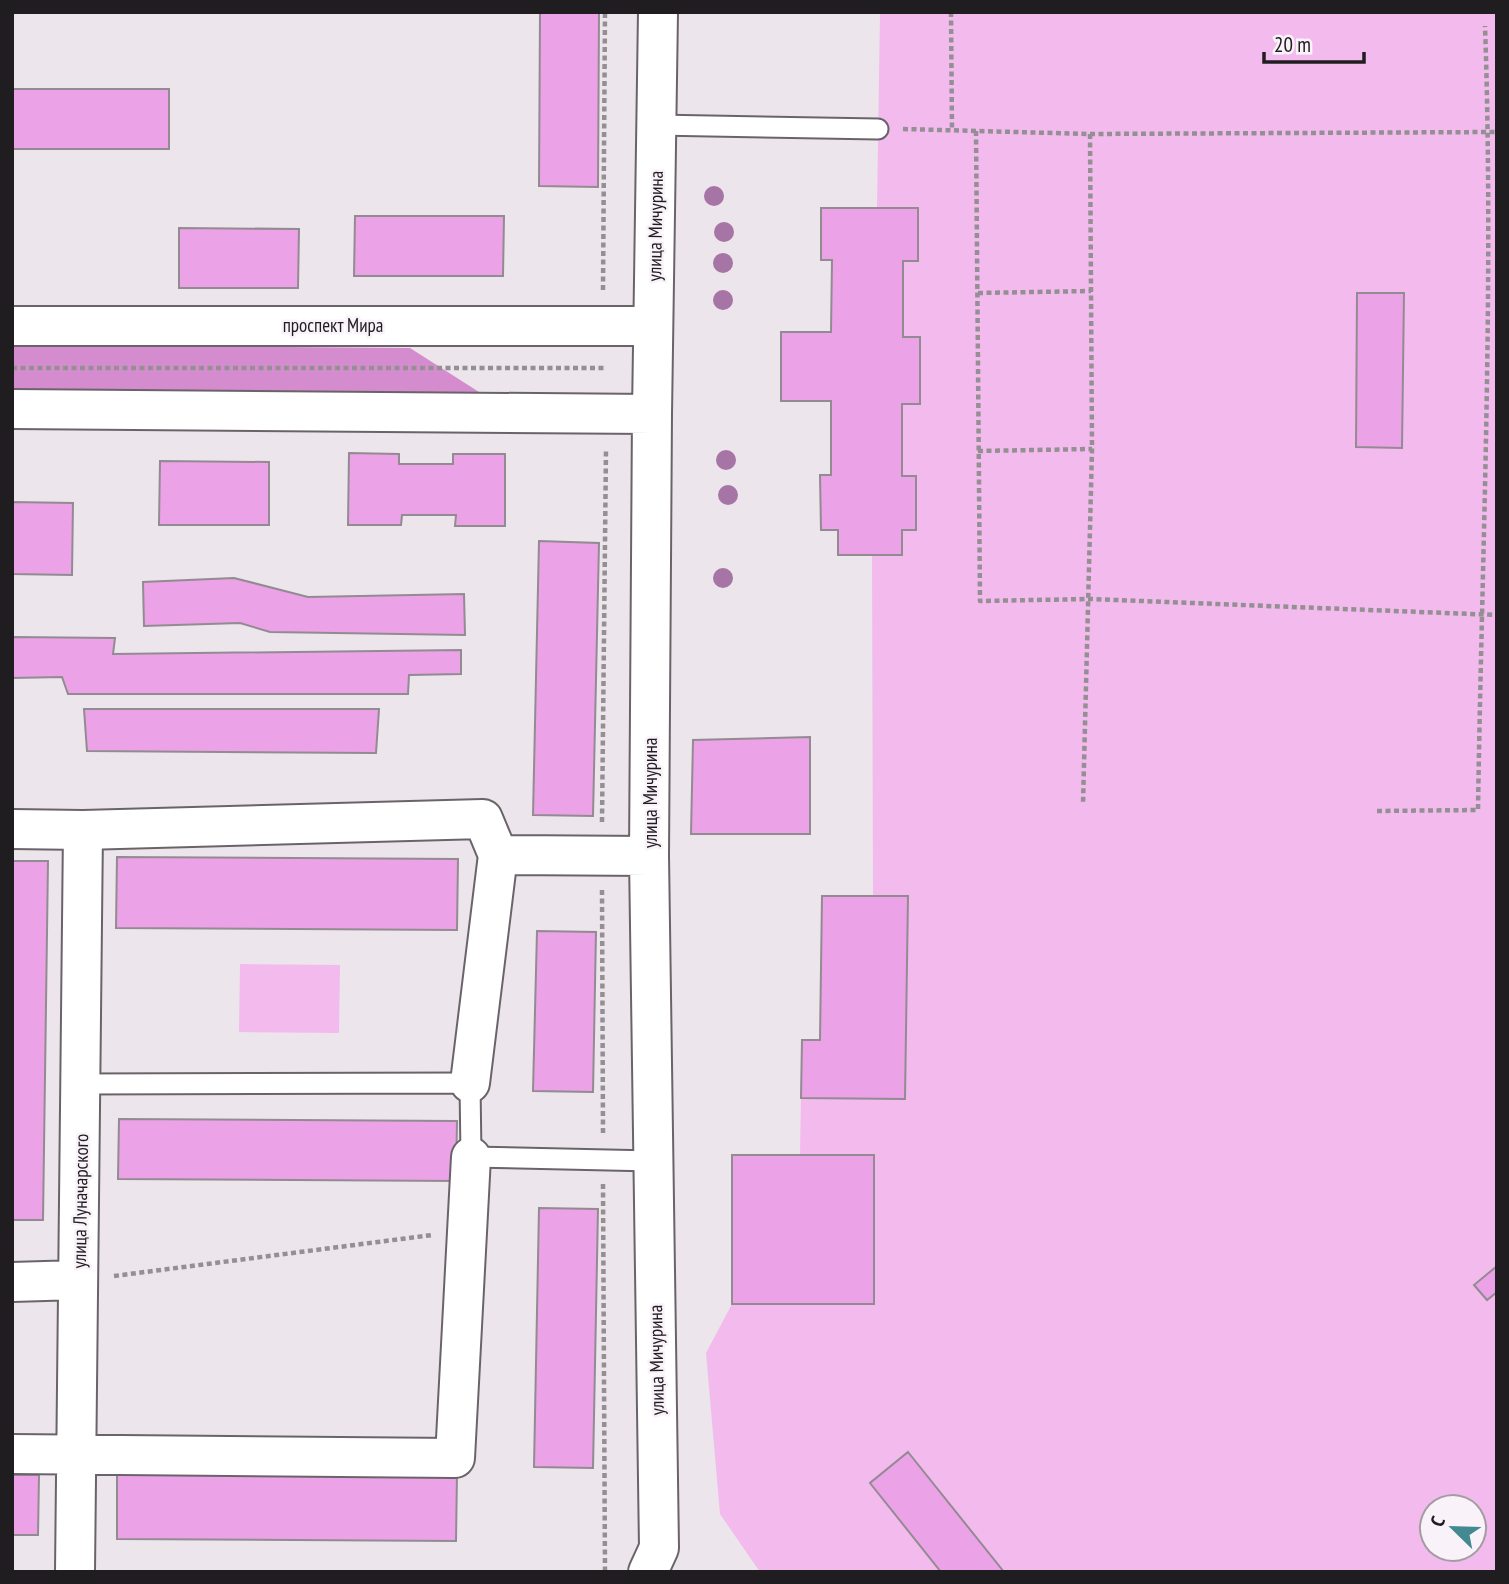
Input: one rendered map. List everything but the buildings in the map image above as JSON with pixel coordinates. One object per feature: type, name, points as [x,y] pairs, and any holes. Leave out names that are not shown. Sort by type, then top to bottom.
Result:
[{"type":"street","name":"улица Мичурина","points":[[648,1572],[659,1548],[649,856],[658,12]]},
{"type":"street","name":"проспект Мира","points":[[12,326],[653,326]]},
{"type":"street","points":[[12,409],[652,414]]},
{"type":"street","points":[[12,830],[483,819],[498,855],[470,1083]]},
{"type":"street","name":"улица Луначарского","points":[[75,1572],[83,830]]},
{"type":"street","points":[[498,855],[649,856]]},
{"type":"street","points":[[12,1454],[455,1458],[471,1157]]},
{"type":"street","points":[[12,1282],[78,1280]]},
{"type":"lane","points":[[656,125],[878,129]]},
{"type":"lane","points":[[81,1084],[470,1083],[471,1157],[653,1161]]},
{"type":"path","points":[[605,12],[602,325],[606,413],[601,856],[605,1572]]},
{"type":"path","points":[[951,12],[952,131]]},
{"type":"path","points":[[1377,811],[1478,810],[1488,380],[1488,132],[1485,26]]},
{"type":"path","points":[[878,129],[1090,134],[1497,132]]},
{"type":"path","points":[[976,131],[980,601],[1090,598],[1497,615]]},
{"type":"path","points":[[1083,804],[1092,449],[1090,134]]},
{"type":"path","points":[[978,293],[1091,291]]},
{"type":"path","points":[[12,368],[604,368]]},
{"type":"path","points":[[978,452],[1092,449]]},
{"type":"path","points":[[78,1280],[468,1231]]},
{"type":"shaded area","points":[[880,12],[1497,12],[1497,1572],[760,1572],[720,1514],[706,1353],[732,1304],[732,1155],[800,1154],[802,1040],[820,1039],[822,896],[873,896],[872,555],[902,555],[902,530],[916,529],[916,476],[902,476],[903,261],[918,260],[918,208],[877,208]]},
{"type":"shaded area","points":[[12,345],[410,348],[490,399],[12,396]]},
{"type":"shaded area","points":[[240,964],[340,965],[339,1033],[239,1032]]}]
